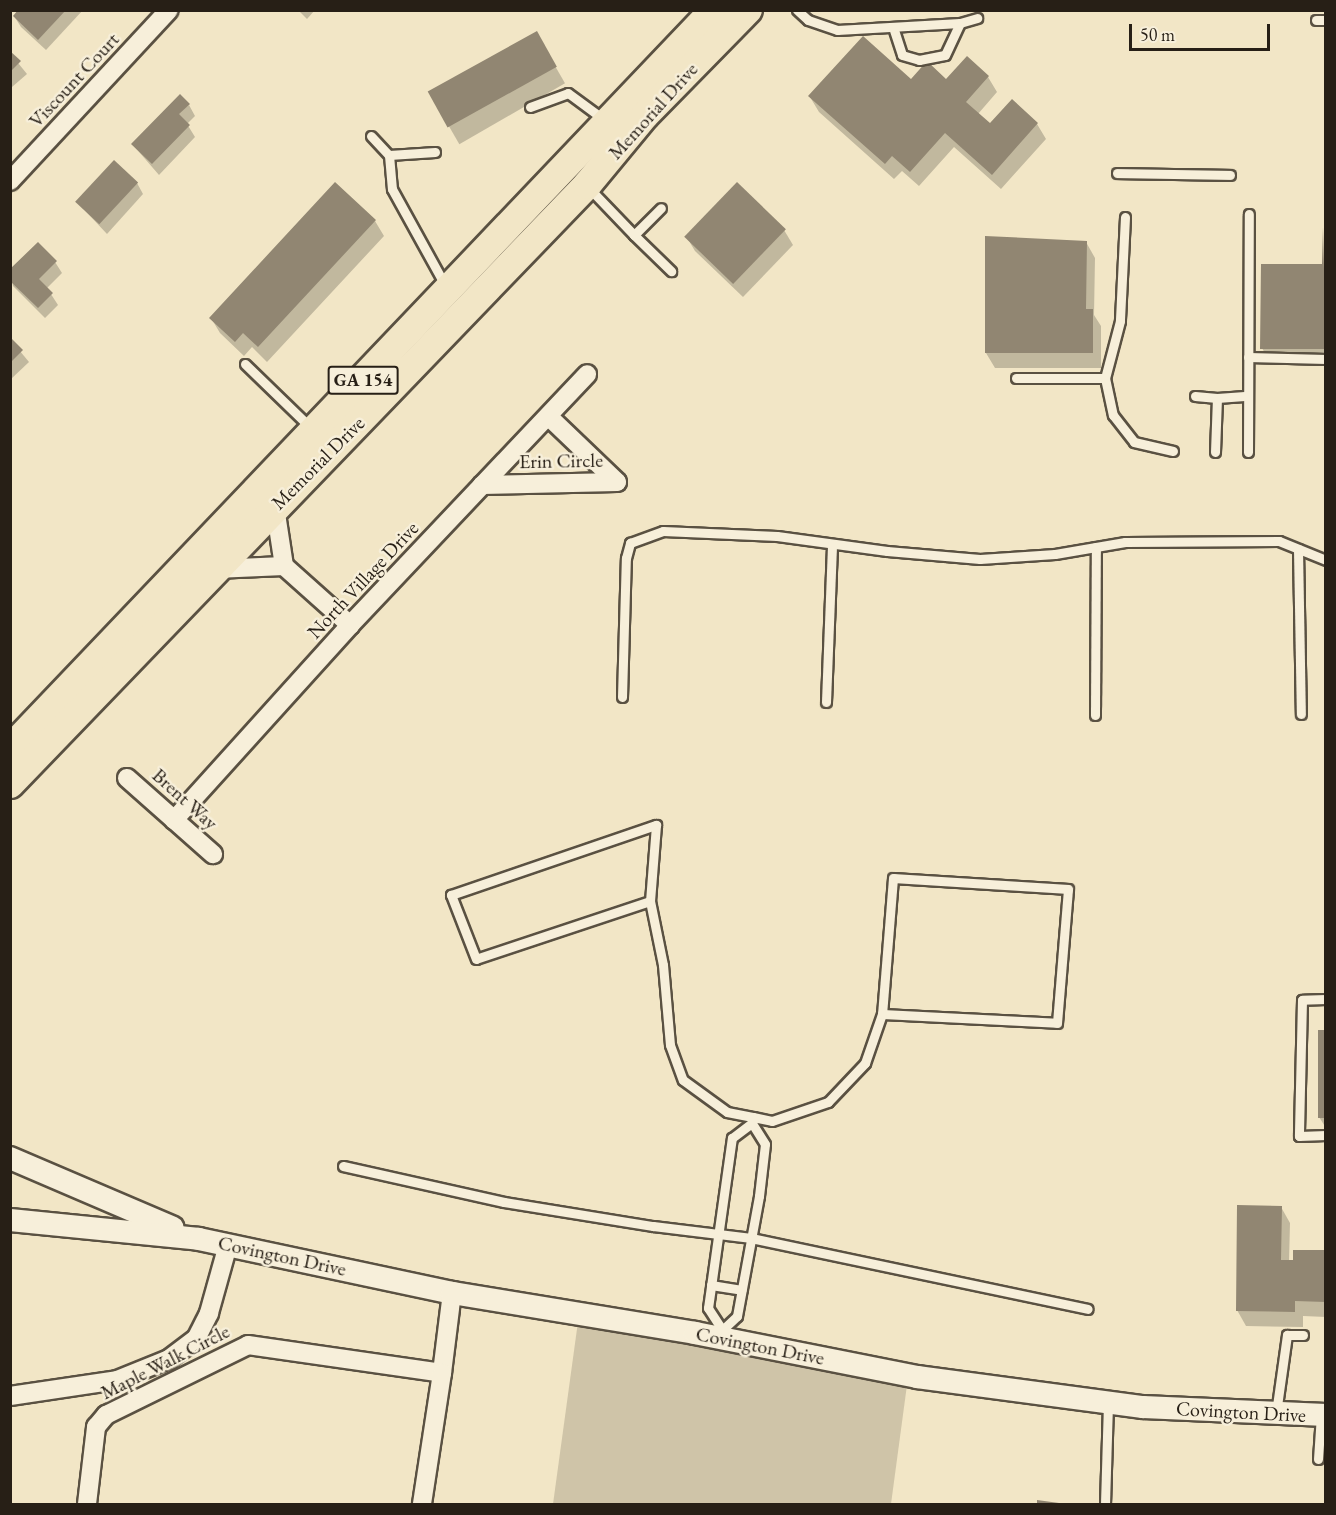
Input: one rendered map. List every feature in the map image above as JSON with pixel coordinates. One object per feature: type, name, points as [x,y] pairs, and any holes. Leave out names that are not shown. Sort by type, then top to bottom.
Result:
[{"type":"main road","name":"Memorial Drive","points":[[10,749],[714,10]]},
{"type":"main road","name":"Memorial Drive","points":[[10,784],[587,185],[645,115],[748,10]]},
{"type":"street","name":"Viscount Court","points":[[10,181],[170,10]]},
{"type":"street","name":"North Village Drive","points":[[174,820],[350,625],[587,374]]},
{"type":"street","name":"Erin Circle","points":[[482,485],[617,482],[548,416]]},
{"type":"street","points":[[275,507],[284,566],[350,625]]},
{"type":"street","points":[[215,569],[284,566]]},
{"type":"street","name":"Brent Way","points":[[127,778],[213,854]]},
{"type":"street","name":"Covington Drive","points":[[10,1158],[199,1239]]},
{"type":"street","name":"Covington Drive","points":[[10,1220],[199,1239],[452,1293],[720,1333],[917,1377],[1108,1402],[1275,1415],[1323,1415]]},
{"type":"street","points":[[10,1396],[117,1380],[170,1359],[196,1339],[208,1313],[228,1245]]},
{"type":"street","points":[[422,1504],[452,1293]]},
{"type":"street","name":"Maple Walk Circle","points":[[87,1504],[96,1427],[106,1415],[248,1345],[442,1374]]},
{"type":"lane","points":[[797,10],[808,20],[837,30],[960,23],[977,18]]},
{"type":"lane","points":[[893,27],[902,55],[919,60],[945,55],[960,23]]},
{"type":"lane","points":[[530,107],[568,93],[608,122]]},
{"type":"lane","points":[[371,136],[389,155],[392,189],[448,291]]},
{"type":"lane","points":[[389,155],[435,152]]},
{"type":"lane","points":[[1117,173],[1230,175]]},
{"type":"lane","points":[[587,185],[671,271]]},
{"type":"lane","points":[[634,235],[661,208]]},
{"type":"lane","points":[[1248,452],[1249,214]]},
{"type":"lane","points":[[1125,217],[1120,321],[1105,378],[1113,415],[1134,442],[1173,450]]},
{"type":"lane","points":[[1248,357],[1326,359]]},
{"type":"lane","points":[[245,364],[314,431]]},
{"type":"lane","points":[[1016,378],[1105,378]]},
{"type":"lane","points":[[1195,396],[1217,398],[1248,396]]},
{"type":"lane","points":[[1215,452],[1217,398]]},
{"type":"lane","points":[[622,697],[626,558],[630,543],[663,531],[777,536],[980,559],[1125,542],[1279,541],[1326,560]]},
{"type":"lane","points":[[826,702],[832,544]]},
{"type":"lane","points":[[1095,715],[1096,547]]},
{"type":"lane","points":[[1298,549],[1301,714]]},
{"type":"lane","points":[[650,901],[476,959],[451,895],[656,825],[650,901],[663,965],[670,1045],[683,1080],[727,1112],[752,1120],[772,1121],[828,1102],[865,1063],[882,1014],[893,878],[1068,889],[1057,1023],[882,1014]]},
{"type":"lane","points":[[1326,999],[1302,1000],[1299,1136],[1326,1135]]},
{"type":"lane","points":[[752,1120],[765,1144],[751,1238],[737,1316],[720,1333],[708,1308],[732,1138],[752,1120]]},
{"type":"lane","points":[[343,1166],[504,1202],[653,1226],[751,1238],[1088,1309]]},
{"type":"lane","points":[[711,1285],[742,1290]]},
{"type":"lane","points":[[1275,1415],[1287,1335],[1303,1335]]},
{"type":"lane","points":[[1105,1504],[1108,1402]]},
{"type":"lane","points":[[1318,1459],[1323,1415]]},
{"type":"shaded area","points":[[580,1307],[909,1370],[891,1504],[553,1504]]},
{"type":"building","points":[[18,10],[66,10],[38,40],[13,16]]},
{"type":"building","points":[[537,31],[557,67],[448,127],[428,92]]},
{"type":"building","points":[[863,36],[911,79],[927,61],[946,79],[967,56],[989,76],[966,102],[990,123],[1012,99],[1038,123],[992,175],[945,133],[910,172],[892,156],[885,164],[808,96]]},
{"type":"building","points":[[10,51],[21,61],[10,72]]},
{"type":"building","points":[[180,94],[190,104],[179,114],[190,125],[152,164],[131,144]]},
{"type":"building","points":[[114,160],[138,183],[99,224],[75,202]]},
{"type":"building","points":[[335,182],[376,220],[258,347],[243,333],[235,342],[209,318]]},
{"type":"building","points":[[737,182],[786,229],[733,284],[684,237]]},
{"type":"building","points":[[1323,227],[1326,349],[1260,349],[1261,264],[1322,264]]},
{"type":"building","points":[[985,236],[1087,241],[1086,309],[1093,309],[1093,353],[985,353]]},
{"type":"building","points":[[38,242],[57,261],[39,279],[53,293],[38,308],[10,281],[10,269]]},
{"type":"building","points":[[10,337],[23,350],[10,363]]},
{"type":"building","points":[[1318,1030],[1326,1030],[1326,1118],[1318,1118]]},
{"type":"building","points":[[1237,1205],[1282,1206],[1281,1260],[1293,1260],[1293,1250],[1326,1250],[1326,1302],[1295,1301],[1295,1312],[1236,1311]]},
{"type":"building","points":[[1037,1500],[1059,1503],[1059,1504],[1037,1504]]}]
